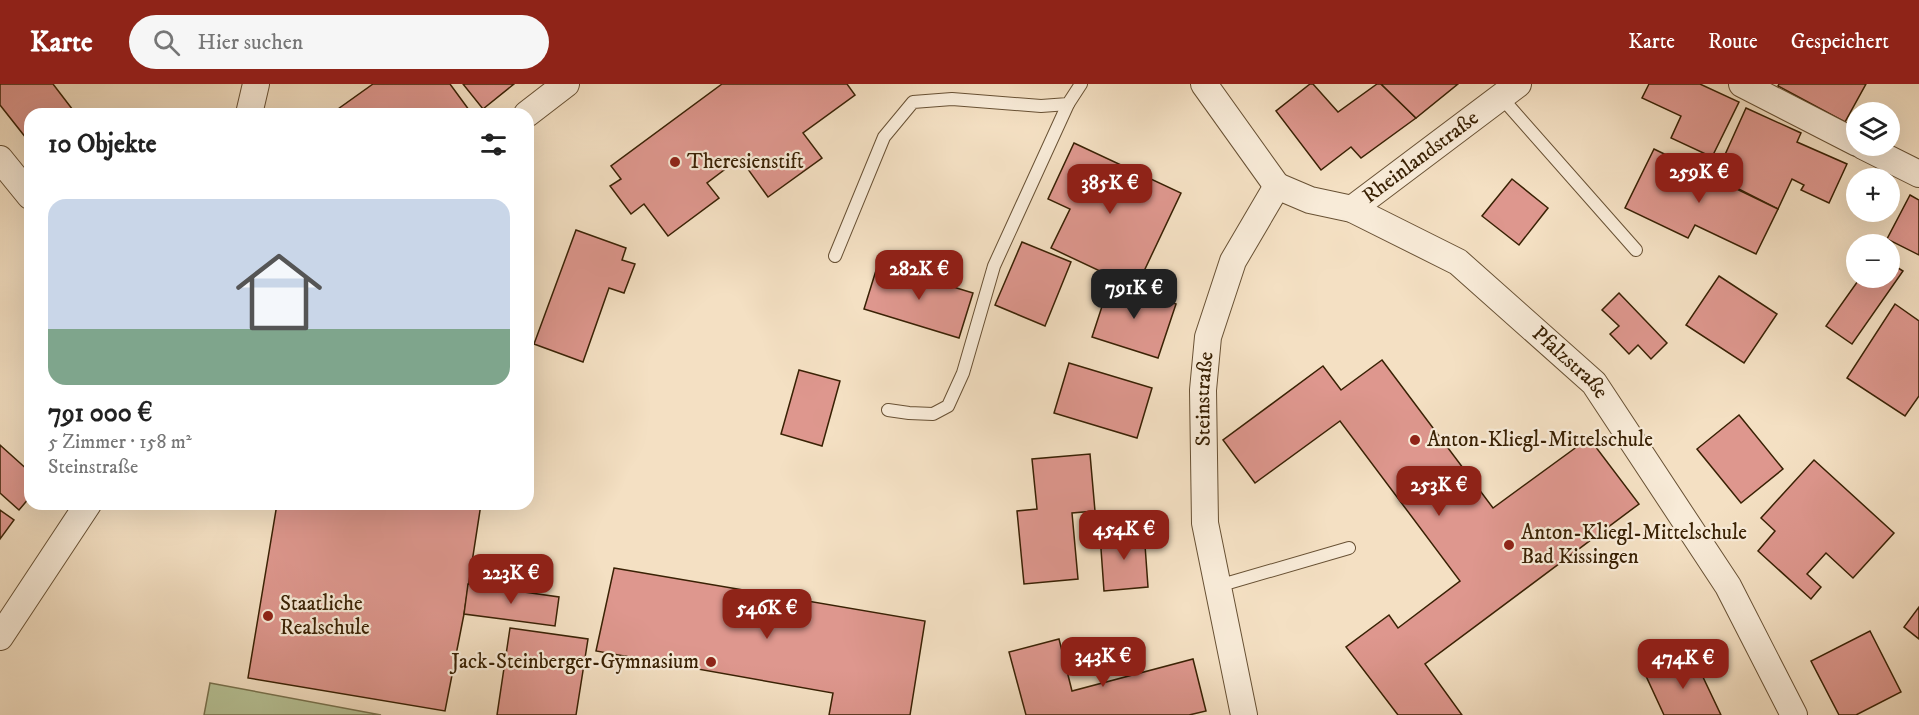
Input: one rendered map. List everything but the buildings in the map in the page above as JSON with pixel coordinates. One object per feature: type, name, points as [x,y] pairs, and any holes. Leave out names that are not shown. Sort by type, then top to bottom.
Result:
[{"type":"street","points":[[250,108],[256,84]]},
{"type":"street","points":[[534,109],[566,84]]},
{"type":"street","points":[[1204,84],[1276,186]]},
{"type":"street","points":[[1742,84],[1846,136]]},
{"type":"street","name":"Rheinlandstraße","points":[[1352,209],[1510,90]]},
{"type":"street","points":[[1883,156],[1919,174]]},
{"type":"street","points":[[0,159],[24,188]]},
{"type":"street","name":"Pfalzstraße","points":[[1276,186],[1310,200],[1352,209],[1458,262],[1594,383],[1728,586],[1794,715]]},
{"type":"street","name":"Steinstraße","points":[[1244,715],[1205,523],[1203,390],[1208,337],[1233,261],[1276,186]]},
{"type":"street","points":[[0,637],[84,510]]},
{"type":"lane","points":[[888,410],[933,414],[948,406],[963,373],[994,266],[1068,104],[1081,84]]},
{"type":"lane","points":[[1510,90],[1636,250]]},
{"type":"lane","points":[[835,256],[884,137],[913,102],[952,99],[1041,106],[1068,104]]},
{"type":"lane","points":[[1218,586],[1349,548]]},
{"type":"green space","points":[[210,683],[381,715],[204,715]]},
{"type":"place","name":"Theresienstift","points":[[675,162]]},
{"type":"place","name":"Anton-Kliegl-Mittelschule","points":[[1415,440]]},
{"type":"place","name":"Anton-Kliegl-Mittelschule Bad Kissingen","points":[[1509,545]]},
{"type":"place","name":"Staatliche Realschule","points":[[268,616]]},
{"type":"place","name":"Jack-Steinberger-Gymnasium","points":[[711,662]]}]
